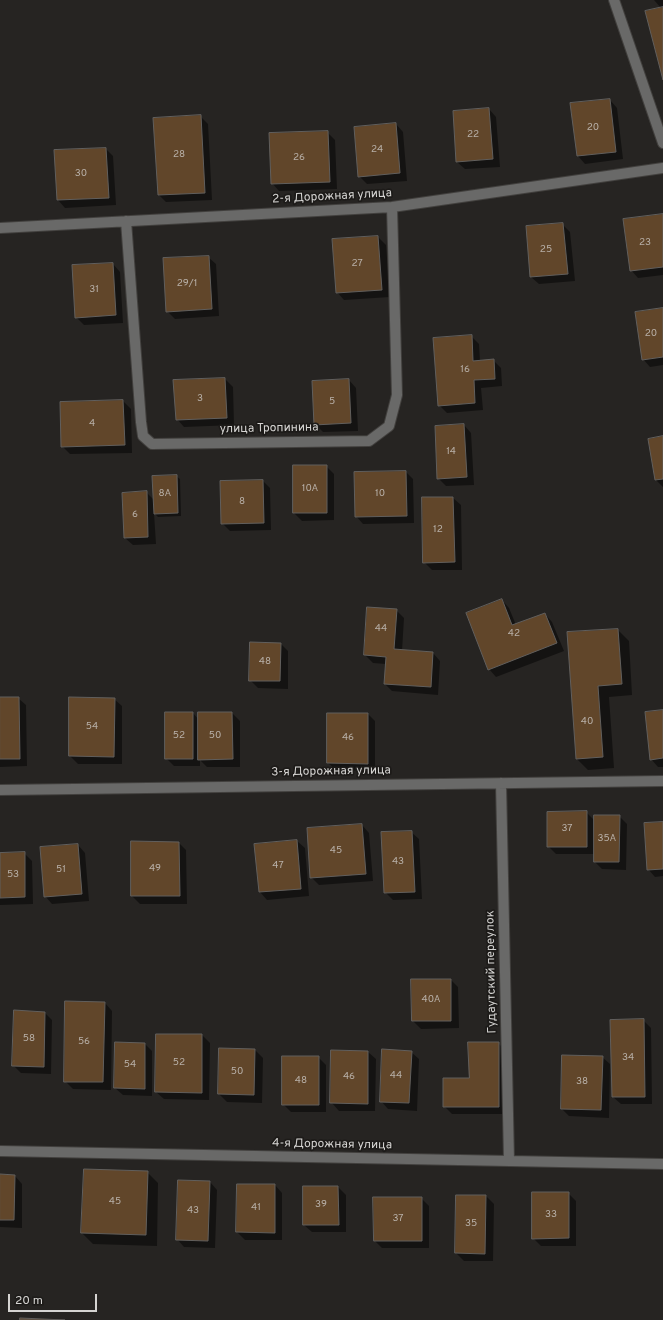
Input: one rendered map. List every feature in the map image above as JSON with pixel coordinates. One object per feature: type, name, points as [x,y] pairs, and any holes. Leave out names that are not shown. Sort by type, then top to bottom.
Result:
[{"type":"street","points":[[614,0],[663,143]]},
{"type":"street","name":"2-я Дорожная улица","points":[[0,228],[392,207],[663,168]]},
{"type":"street","name":"улица Тропинина","points":[[126,222],[141,422],[144,436],[152,444],[368,441],[389,426],[397,395],[392,207]]},
{"type":"street","name":"3-я Дорожная улица","points":[[0,790],[663,781]]},
{"type":"street","name":"Гудаутский переулок","points":[[501,783],[509,1161]]},
{"type":"street","name":"4-я Дорожная улица","points":[[0,1151],[663,1164]]},
{"type":"building","points":[[663,7],[663,80],[645,11]]},
{"type":"building","points":[[610,99],[616,152],[577,156],[570,103]]},
{"type":"building","points":[[489,108],[493,159],[456,162],[453,111]]},
{"type":"building","points":[[201,115],[205,193],[158,195],[153,118]]},
{"type":"building","points":[[396,123],[400,173],[358,177],[354,127]]},
{"type":"building","points":[[328,131],[330,182],[271,184],[269,133]]},
{"type":"building","points":[[106,148],[109,198],[57,200],[54,150]]},
{"type":"building","points":[[663,214],[663,267],[630,271],[623,219]]},
{"type":"building","points":[[563,223],[568,274],[530,277],[526,226]]},
{"type":"building","points":[[378,236],[382,290],[336,293],[332,239]]},
{"type":"building","points":[[209,256],[212,309],[166,312],[163,258]]},
{"type":"building","points":[[113,263],[116,315],[75,318],[72,265]]},
{"type":"building","points":[[663,308],[663,357],[642,360],[635,312]]},
{"type":"building","points":[[472,335],[473,361],[494,359],[495,379],[474,380],[475,403],[438,406],[433,338]]},
{"type":"building","points":[[225,378],[227,418],[176,420],[173,380]]},
{"type":"building","points":[[349,379],[351,423],[314,425],[312,381]]},
{"type":"building","points":[[123,400],[125,445],[61,447],[60,402]]},
{"type":"building","points":[[464,424],[467,477],[437,479],[435,426]]},
{"type":"building","points":[[663,436],[663,479],[655,480],[648,439]]},
{"type":"building","points":[[293,465],[327,465],[327,513],[293,513]]},
{"type":"building","points":[[406,471],[407,516],[355,517],[354,472]]},
{"type":"building","points":[[177,475],[178,513],[154,514],[152,476]]},
{"type":"building","points":[[263,480],[264,523],[221,524],[220,481]]},
{"type":"building","points":[[147,491],[148,537],[124,538],[122,493]]},
{"type":"building","points":[[422,497],[453,497],[455,562],[423,563]]},
{"type":"building","points":[[502,599],[512,625],[545,613],[557,643],[488,670],[466,613]]},
{"type":"building","points":[[367,607],[397,609],[394,649],[433,652],[431,687],[384,684],[386,657],[364,655]]},
{"type":"building","points":[[618,629],[622,684],[598,686],[603,757],[576,759],[567,632]]},
{"type":"building","points":[[250,642],[281,643],[280,681],[249,681]]},
{"type":"building","points":[[0,697],[19,697],[20,759],[0,759]]},
{"type":"building","points":[[69,697],[115,698],[114,757],[69,756]]},
{"type":"building","points":[[663,710],[663,758],[650,760],[645,712]]},
{"type":"building","points":[[165,712],[193,712],[193,759],[165,759]]},
{"type":"building","points":[[198,712],[232,712],[233,759],[198,760]]},
{"type":"building","points":[[327,713],[368,713],[368,764],[327,763]]},
{"type":"building","points":[[587,811],[587,847],[547,847],[547,812]]},
{"type":"building","points":[[594,815],[620,815],[619,862],[594,862]]},
{"type":"building","points":[[663,822],[663,869],[647,870],[644,823]]},
{"type":"building","points":[[362,824],[366,874],[310,878],[307,828]]},
{"type":"building","points":[[412,831],[415,892],[384,893],[381,832]]},
{"type":"building","points":[[297,840],[301,889],[259,892],[254,844]]},
{"type":"building","points":[[131,841],[179,842],[180,896],[131,896]]},
{"type":"building","points":[[78,844],[82,894],[44,897],[40,847]]},
{"type":"building","points":[[25,852],[25,897],[0,898],[0,853]]},
{"type":"building","points":[[411,979],[451,979],[451,1021],[412,1021]]},
{"type":"building","points":[[65,1001],[105,1002],[103,1082],[64,1082]]},
{"type":"building","points":[[14,1010],[45,1012],[44,1067],[12,1066]]},
{"type":"building","points":[[644,1019],[645,1097],[612,1097],[610,1020]]},
{"type":"building","points":[[156,1034],[202,1034],[202,1093],[155,1092]]},
{"type":"building","points":[[115,1042],[145,1043],[145,1089],[114,1088]]},
{"type":"building","points":[[468,1042],[499,1042],[499,1107],[443,1107],[443,1078],[469,1078]]},
{"type":"building","points":[[219,1048],[255,1049],[254,1095],[218,1094]]},
{"type":"building","points":[[382,1049],[412,1051],[409,1103],[380,1102]]},
{"type":"building","points":[[331,1050],[368,1051],[368,1104],[330,1103]]},
{"type":"building","points":[[562,1055],[603,1056],[601,1110],[561,1109]]},
{"type":"building","points":[[282,1056],[319,1056],[319,1105],[282,1105]]},
{"type":"building","points":[[84,1169],[148,1171],[146,1235],[81,1233]]},
{"type":"building","points":[[0,1174],[15,1175],[14,1220],[0,1220]]},
{"type":"building","points":[[178,1180],[210,1181],[208,1241],[176,1240]]},
{"type":"building","points":[[237,1184],[275,1184],[275,1233],[236,1232]]},
{"type":"building","points":[[303,1186],[338,1186],[339,1225],[303,1225]]},
{"type":"building","points":[[532,1192],[569,1192],[569,1238],[532,1239]]},
{"type":"building","points":[[456,1195],[486,1195],[485,1254],[455,1253]]},
{"type":"building","points":[[373,1197],[422,1197],[422,1241],[374,1241]]},
{"type":"building","points":[[20,1318],[65,1320],[20,1320]]}]
